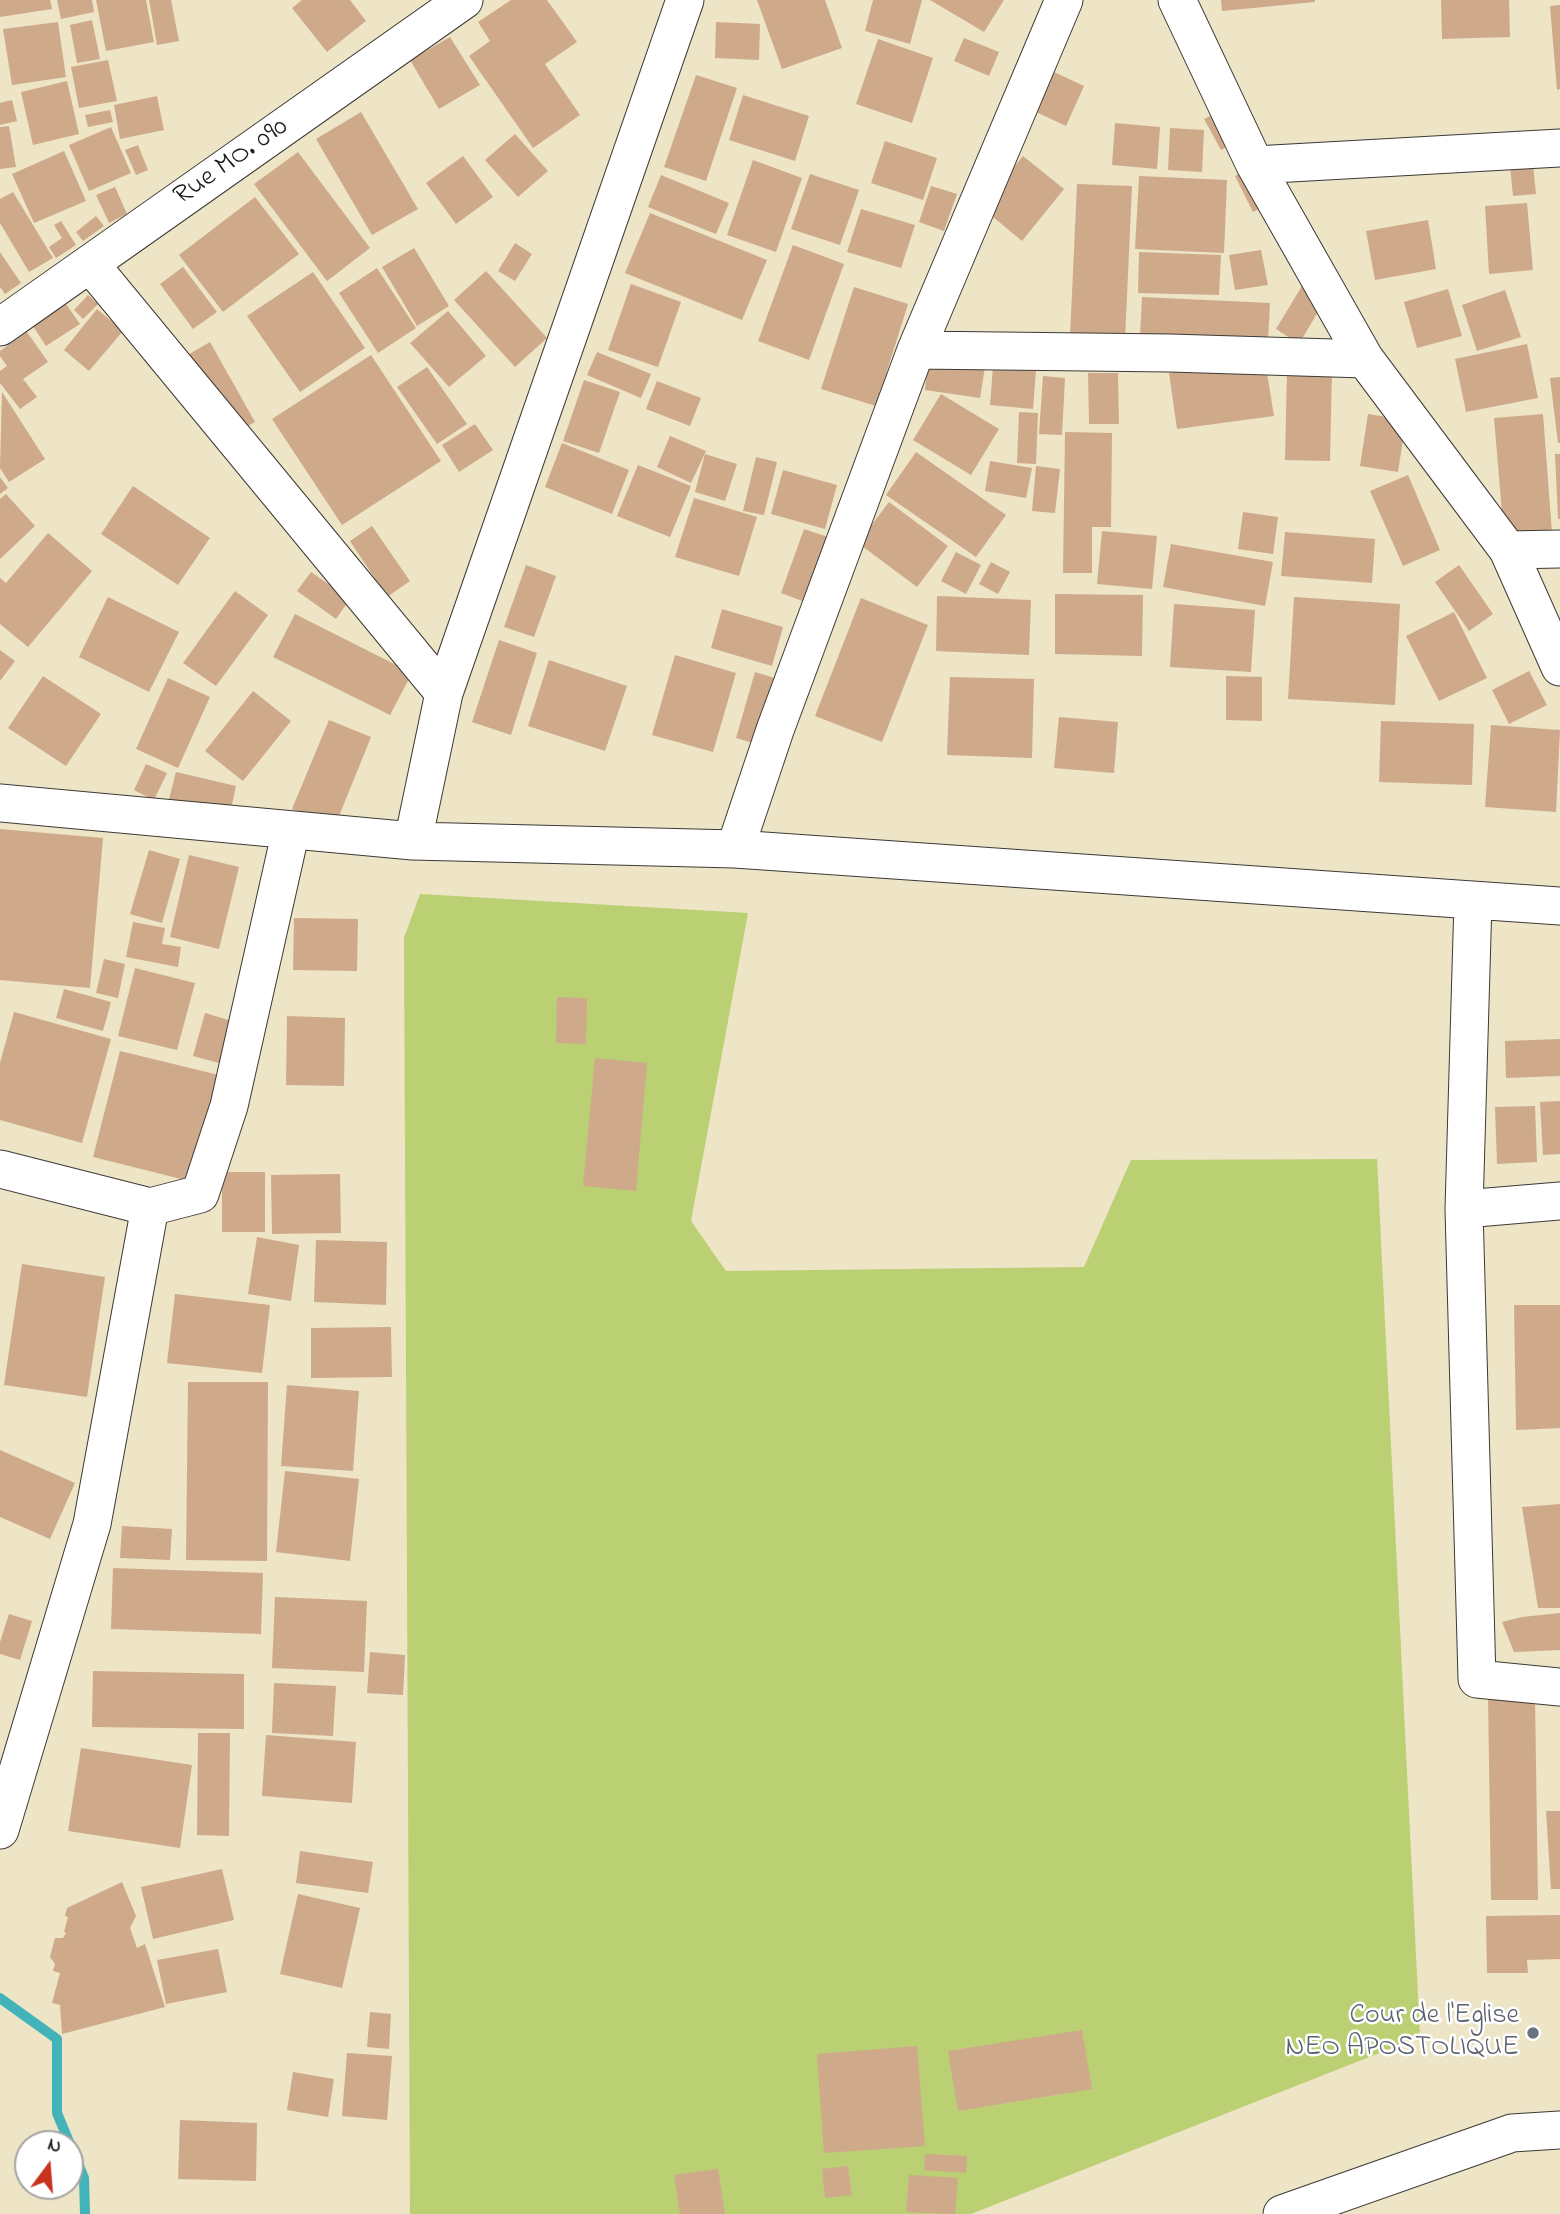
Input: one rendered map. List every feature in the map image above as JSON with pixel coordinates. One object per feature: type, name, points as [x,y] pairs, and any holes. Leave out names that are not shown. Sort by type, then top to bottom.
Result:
[{"type":"street","name":"Rue MO. 090","points":[[0,327],[464,0]]},
{"type":"street","points":[[413,841],[444,693],[685,0]]},
{"type":"street","points":[[735,849],[775,730],[916,350],[1063,0]]},
{"type":"street","points":[[1177,0],[1255,165],[1365,359],[1508,550],[1560,667]]},
{"type":"street","points":[[1255,165],[1560,148]]},
{"type":"street","points":[[89,264],[444,693]]},
{"type":"street","points":[[916,350],[1365,359]]},
{"type":"street","points":[[1508,550],[1560,549]]},
{"type":"street","points":[[0,803],[413,841],[735,849],[1560,906]]},
{"type":"street","points":[[0,1169],[150,1207],[200,1194],[229,1106],[291,830]]},
{"type":"street","points":[[1473,901],[1464,1209],[1477,1679],[1560,1687]]},
{"type":"street","points":[[1464,1209],[1560,1202]]},
{"type":"street","points":[[0,1830],[92,1524],[150,1207]]},
{"type":"street","points":[[1282,2214],[1512,2133],[1560,2130]]},
{"type":"green space","points":[[420,894],[748,913],[691,1221],[726,1271],[1084,1267],[1131,1160],[1377,1159],[1420,2037],[971,2214],[410,2214],[404,938]]},
{"type":"building","points":[[0,0],[50,0],[52,9],[0,17]]},
{"type":"building","points":[[57,0],[92,0],[94,12],[61,19]]},
{"type":"building","points":[[96,0],[146,0],[154,42],[106,51]]},
{"type":"building","points":[[149,0],[171,0],[179,41],[157,45]]},
{"type":"building","points":[[302,0],[350,0],[366,21],[327,52],[292,8]]},
{"type":"building","points":[[511,0],[547,0],[577,42],[545,64],[580,115],[533,148],[469,56],[490,41],[478,22]]},
{"type":"building","points":[[757,0],[825,0],[842,48],[782,69]]},
{"type":"building","points":[[873,0],[922,0],[910,44],[865,31]]},
{"type":"building","points":[[930,0],[1004,0],[984,32]]},
{"type":"building","points":[[1221,0],[1315,0],[1315,2],[1222,11]]},
{"type":"building","points":[[1441,0],[1509,0],[1510,37],[1442,39]]},
{"type":"building","points":[[1560,5],[1560,89],[1557,90],[1550,6]]},
{"type":"building","points":[[92,20],[100,59],[77,63],[70,25]]},
{"type":"building","points":[[58,22],[66,77],[12,85],[3,29]]},
{"type":"building","points":[[716,22],[760,24],[759,60],[715,58]]},
{"type":"building","points":[[450,37],[480,85],[439,109],[410,60]]},
{"type":"building","points":[[964,38],[999,52],[989,76],[954,61]]},
{"type":"building","points":[[878,39],[933,58],[912,123],[856,104]]},
{"type":"building","points":[[108,60],[117,101],[79,108],[71,67]]},
{"type":"building","points":[[1054,72],[1084,86],[1066,126],[1036,112]]},
{"type":"building","points":[[696,75],[737,88],[706,181],[664,167]]},
{"type":"building","points":[[67,81],[79,134],[33,145],[21,92]]},
{"type":"building","points":[[743,95],[809,116],[795,161],[729,140]]},
{"type":"building","points":[[157,96],[164,130],[120,139],[114,105]]},
{"type":"building","points":[[12,100],[17,121],[0,125],[0,103]]},
{"type":"building","points":[[110,110],[113,122],[88,127],[85,115]]},
{"type":"building","points":[[1220,111],[1237,141],[1221,150],[1204,119]]},
{"type":"building","points":[[361,112],[418,209],[372,235],[316,139]]},
{"type":"building","points":[[1115,123],[1160,127],[1157,169],[1112,165]]},
{"type":"building","points":[[9,126],[16,167],[0,169],[0,127]]},
{"type":"building","points":[[111,127],[131,173],[89,191],[69,145]]},
{"type":"building","points":[[1170,128],[1204,130],[1202,172],[1168,170]]},
{"type":"building","points":[[515,134],[548,171],[518,197],[485,160]]},
{"type":"building","points":[[885,141],[937,158],[923,200],[871,183]]},
{"type":"building","points":[[138,145],[148,170],[136,175],[125,150]]},
{"type":"building","points":[[64,151],[86,201],[34,223],[12,174]]},
{"type":"building","points":[[298,152],[370,248],[327,281],[254,184]]},
{"type":"building","points":[[1532,154],[1536,194],[1513,196],[1509,156]]},
{"type":"building","points":[[463,156],[493,197],[456,224],[426,183]]},
{"type":"building","points":[[1023,156],[1064,189],[1022,241],[981,207]]},
{"type":"building","points":[[753,160],[802,178],[776,252],[727,235]]},
{"type":"building","points":[[1252,167],[1271,203],[1253,212],[1235,176]]},
{"type":"building","points":[[810,174],[859,190],[840,245],[791,229]]},
{"type":"building","points":[[661,175],[729,203],[716,234],[648,207]]},
{"type":"building","points":[[1139,176],[1227,180],[1224,253],[1135,249]]},
{"type":"building","points":[[1077,184],[1132,186],[1125,340],[1070,337]]},
{"type":"building","points":[[931,186],[957,194],[944,231],[919,222]]},
{"type":"building","points":[[115,187],[127,214],[109,223],[96,195]]},
{"type":"building","points":[[13,192],[53,258],[29,272],[0,223],[0,199]]},
{"type":"building","points":[[255,197],[299,254],[223,312],[179,255]]},
{"type":"building","points":[[1527,203],[1533,270],[1489,274],[1485,206]]},
{"type":"building","points":[[861,209],[915,225],[901,268],[847,252]]},
{"type":"building","points":[[650,213],[767,260],[742,320],[625,273]]},
{"type":"building","points":[[96,216],[104,226],[83,241],[76,232]]},
{"type":"building","points":[[1428,220],[1436,269],[1375,280],[1366,231]]},
{"type":"building","points":[[61,221],[76,245],[56,258],[49,247],[62,238],[54,225]]},
{"type":"building","points":[[515,243],[532,254],[515,281],[498,271]]},
{"type":"building","points":[[793,245],[844,264],[809,360],[758,341]]},
{"type":"building","points":[[414,248],[449,306],[417,326],[382,267]]},
{"type":"building","points":[[1261,250],[1268,285],[1235,290],[1229,255]]},
{"type":"building","points":[[0,252],[21,283],[5,294],[0,287]]},
{"type":"building","points":[[1139,252],[1221,255],[1219,295],[1138,293]]},
{"type":"building","points":[[183,267],[217,312],[193,329],[160,284]]},
{"type":"building","points":[[377,268],[416,328],[378,353],[339,293]]},
{"type":"building","points":[[486,271],[547,338],[515,367],[454,300]]},
{"type":"building","points":[[313,272],[365,348],[300,392],[247,316]]},
{"type":"building","points":[[631,284],[681,302],[658,367],[608,350]]},
{"type":"building","points":[[1302,286],[1325,300],[1299,344],[1276,329]]},
{"type":"building","points":[[854,287],[908,304],[876,406],[821,389]]},
{"type":"building","points":[[1448,289],[1462,336],[1417,348],[1404,302]]},
{"type":"building","points":[[1505,290],[1521,337],[1477,351],[1462,305]]},
{"type":"building","points":[[88,295],[98,304],[83,319],[74,310]]},
{"type":"building","points":[[1142,297],[1270,303],[1268,342],[1140,337]]},
{"type":"building","points":[[66,304],[80,324],[46,346],[33,326]]},
{"type":"building","points":[[97,309],[123,331],[89,371],[64,350]]},
{"type":"building","points":[[448,311],[486,356],[449,387],[410,343]]},
{"type":"building","points":[[27,332],[48,362],[23,379],[37,397],[20,409],[0,383],[0,371],[7,366],[0,356],[0,351]]},
{"type":"building","points":[[210,342],[255,422],[224,439],[179,360]]},
{"type":"building","points":[[1527,344],[1538,398],[1466,412],[1455,359]]},
{"type":"building","points":[[597,352],[651,374],[641,398],[587,375]]},
{"type":"building","points":[[371,355],[441,461],[342,525],[272,419]]},
{"type":"building","points":[[928,359],[985,367],[980,398],[925,390]]},
{"type":"building","points":[[1265,360],[1274,416],[1177,429],[1169,373]]},
{"type":"building","points":[[427,367],[467,424],[437,444],[397,387]]},
{"type":"building","points":[[993,367],[1036,371],[1033,409],[990,405]]},
{"type":"building","points":[[1287,370],[1332,370],[1330,461],[1285,460]]},
{"type":"building","points":[[1088,373],[1118,373],[1119,424],[1089,424]]},
{"type":"building","points":[[1043,376],[1065,378],[1062,435],[1039,434]]},
{"type":"building","points":[[1560,377],[1560,443],[1558,443],[1550,378]]},
{"type":"building","points":[[584,380],[620,392],[599,453],[563,441]]},
{"type":"building","points":[[657,381],[701,398],[690,426],[646,409]]},
{"type":"building","points":[[2,392],[45,459],[9,482],[0,468]]},
{"type":"building","points":[[941,394],[999,429],[971,475],[913,440]]},
{"type":"building","points":[[1019,412],[1038,413],[1036,464],[1017,463]]},
{"type":"building","points":[[1368,414],[1406,420],[1398,472],[1360,466]]},
{"type":"building","points":[[1543,414],[1552,533],[1504,536],[1494,418]]},
{"type":"building","points":[[475,424],[493,450],[459,472],[442,445]]},
{"type":"building","points":[[1065,432],[1112,433],[1111,527],[1092,527],[1092,573],[1063,573]]},
{"type":"building","points":[[670,436],[706,451],[691,483],[657,467]]},
{"type":"building","points":[[562,443],[629,470],[612,514],[545,487]]},
{"type":"building","points":[[916,452],[1006,515],[976,557],[886,495]]},
{"type":"building","points":[[705,454],[737,464],[725,501],[695,492]]},
{"type":"building","points":[[1555,454],[1560,454],[1560,519],[1558,519]]},
{"type":"building","points":[[756,457],[777,462],[764,515],[743,511]]},
{"type":"building","points":[[990,461],[1032,468],[1026,498],[985,491]]},
{"type":"building","points":[[638,465],[691,486],[670,537],[617,516]]},
{"type":"building","points":[[1036,466],[1060,469],[1055,513],[1032,511]]},
{"type":"building","points":[[783,470],[837,485],[825,529],[771,514]]},
{"type":"building","points":[[1408,475],[1440,550],[1403,566],[1370,491]]},
{"type":"building","points":[[0,477],[8,488],[0,494]]},
{"type":"building","points":[[133,486],[210,538],[178,585],[101,534]]},
{"type":"building","points":[[6,494],[35,526],[0,559],[0,499]]},
{"type":"building","points":[[694,498],[757,517],[739,576],[675,557]]},
{"type":"building","points":[[889,502],[948,546],[917,587],[858,543]]},
{"type":"building","points":[[1243,512],[1278,517],[1273,554],[1238,549]]},
{"type":"building","points":[[372,526],[410,581],[387,597],[350,541]]},
{"type":"building","points":[[804,529],[828,537],[805,602],[781,593]]},
{"type":"building","points":[[1102,531],[1157,536],[1152,589],[1097,584]]},
{"type":"building","points":[[1285,532],[1375,539],[1372,583],[1281,576]]},
{"type":"building","points":[[48,533],[92,571],[28,647],[0,624],[0,578],[6,583]]},
{"type":"building","points":[[1171,544],[1273,562],[1265,606],[1163,587]]},
{"type":"building","points":[[956,552],[981,565],[966,594],[941,581]]},
{"type":"building","points":[[991,562],[1010,572],[998,594],[979,584]]},
{"type":"building","points":[[526,565],[556,576],[534,637],[504,627]]},
{"type":"building","points":[[1459,565],[1493,614],[1469,631],[1435,582]]},
{"type":"building","points":[[311,572],[350,599],[336,619],[297,591]]},
{"type":"building","points":[[235,591],[268,615],[216,686],[183,663]]},
{"type":"building","points":[[1055,594],[1143,595],[1142,656],[1055,654]]},
{"type":"building","points":[[937,596],[1031,600],[1029,655],[936,651]]},
{"type":"building","points":[[108,597],[179,632],[149,692],[79,657]]},
{"type":"building","points":[[1294,597],[1400,604],[1395,705],[1288,699]]},
{"type":"building","points":[[861,598],[928,625],[882,742],[815,716]]},
{"type":"building","points":[[1174,604],[1255,610],[1251,672],[1170,667]]},
{"type":"building","points":[[722,609],[783,627],[772,666],[711,648]]},
{"type":"building","points":[[1454,612],[1487,678],[1439,701],[1406,636]]},
{"type":"building","points":[[295,614],[412,673],[390,715],[273,657]]},
{"type":"building","points":[[499,640],[537,653],[511,735],[472,722]]},
{"type":"building","points":[[0,650],[15,661],[0,681]]},
{"type":"building","points":[[675,655],[736,673],[713,752],[652,735]]},
{"type":"building","points":[[549,660],[627,686],[605,751],[528,726]]},
{"type":"building","points":[[1529,671],[1547,705],[1509,724],[1492,690]]},
{"type":"building","points":[[755,672],[781,680],[763,746],[736,738]]},
{"type":"building","points":[[43,676],[101,714],[66,766],[8,728]]},
{"type":"building","points":[[1226,676],[1262,677],[1262,721],[1226,720]]},
{"type":"building","points":[[950,677],[1034,679],[1032,758],[947,755]]},
{"type":"building","points":[[168,678],[210,697],[178,768],[136,749]]},
{"type":"building","points":[[253,691],[291,721],[243,781],[205,751]]},
{"type":"building","points":[[1059,717],[1118,722],[1114,773],[1054,768]]},
{"type":"building","points":[[329,720],[371,737],[335,826],[292,809]]},
{"type":"building","points":[[1381,721],[1474,724],[1472,785],[1379,782]]},
{"type":"building","points":[[1491,725],[1560,730],[1556,812],[1485,807]]},
{"type":"building","points":[[146,764],[167,773],[154,800],[134,790]]},
{"type":"building","points":[[176,772],[236,786],[229,818],[168,803]]},
{"type":"building","points":[[0,829],[103,838],[90,988],[0,980]]},
{"type":"building","points":[[149,850],[180,859],[162,923],[130,914]]},
{"type":"building","points":[[189,855],[239,867],[219,949],[170,937]]},
{"type":"building","points":[[294,918],[358,919],[357,971],[293,970]]},
{"type":"building","points":[[133,922],[165,928],[162,944],[181,947],[178,967],[126,957]]},
{"type":"building","points":[[104,959],[125,964],[118,998],[96,993]]},
{"type":"building","points":[[135,968],[195,983],[177,1050],[118,1036]]},
{"type":"building","points":[[64,989],[111,1002],[103,1031],[56,1018]]},
{"type":"building","points":[[557,997],[587,998],[586,1044],[556,1043]]},
{"type":"building","points":[[14,1012],[111,1039],[82,1143],[0,1120],[0,1063]]},
{"type":"building","points":[[205,1013],[242,1024],[230,1066],[193,1056]]},
{"type":"building","points":[[287,1016],[345,1018],[344,1086],[286,1085]]},
{"type":"building","points":[[1560,1039],[1560,1076],[1506,1078],[1505,1041]]},
{"type":"building","points":[[120,1051],[223,1076],[197,1183],[93,1157]]},
{"type":"building","points":[[595,1058],[647,1063],[636,1191],[583,1186]]},
{"type":"building","points":[[1560,1101],[1560,1154],[1543,1155],[1540,1102]]},
{"type":"building","points":[[1535,1106],[1537,1162],[1497,1164],[1495,1107]]},
{"type":"building","points":[[222,1172],[265,1172],[265,1232],[222,1232]]},
{"type":"building","points":[[340,1174],[341,1233],[272,1234],[271,1175]]},
{"type":"building","points":[[257,1237],[299,1245],[291,1301],[248,1294]]},
{"type":"building","points":[[316,1240],[387,1242],[386,1305],[314,1302]]},
{"type":"building","points":[[22,1264],[105,1277],[87,1397],[4,1385]]},
{"type":"building","points":[[175,1294],[270,1305],[262,1373],[167,1363]]},
{"type":"building","points":[[1514,1305],[1560,1305],[1560,1428],[1516,1430]]},
{"type":"building","points":[[391,1327],[392,1377],[311,1378],[311,1328]]},
{"type":"building","points":[[188,1382],[268,1382],[267,1561],[186,1560]]},
{"type":"building","points":[[287,1385],[359,1391],[353,1471],[281,1466]]},
{"type":"building","points":[[0,1450],[75,1483],[50,1539],[0,1517]]},
{"type":"building","points":[[285,1471],[359,1479],[350,1561],[276,1552]]},
{"type":"building","points":[[1560,1504],[1560,1608],[1538,1608],[1522,1507]]},
{"type":"building","points":[[122,1526],[172,1529],[170,1560],[120,1558]]},
{"type":"building","points":[[113,1568],[263,1573],[261,1634],[111,1629]]},
{"type":"building","points":[[275,1597],[367,1601],[364,1672],[272,1668]]},
{"type":"building","points":[[1560,1613],[1560,1650],[1514,1652],[1502,1622]]},
{"type":"building","points":[[9,1614],[32,1621],[20,1660],[0,1654],[0,1642]]},
{"type":"building","points":[[370,1652],[405,1655],[403,1695],[367,1693]]},
{"type":"building","points":[[93,1671],[244,1674],[244,1729],[92,1727]]},
{"type":"building","points":[[274,1683],[336,1686],[333,1736],[272,1733]]},
{"type":"building","points":[[1488,1696],[1535,1696],[1538,1900],[1491,1900]]},
{"type":"building","points":[[198,1733],[230,1733],[229,1836],[197,1835]]},
{"type":"building","points":[[266,1735],[356,1742],[352,1803],[262,1796]]},
{"type":"building","points":[[81,1748],[192,1765],[180,1848],[68,1831]]},
{"type":"building","points":[[1546,1811],[1560,1811],[1560,1889],[1551,1889]]},
{"type":"building","points":[[300,1851],[373,1862],[368,1893],[296,1883]]},
{"type":"building","points":[[222,1869],[234,1920],[153,1939],[141,1887]]},
{"type":"building","points":[[122,1882],[136,1916],[130,1928],[137,1948],[145,1944],[165,2007],[62,2034],[60,2005],[52,2003],[60,1973],[53,1971],[55,1964],[50,1957],[55,1938],[63,1938],[66,1933],[67,1908]]},
{"type":"building","points":[[298,1894],[360,1908],[342,1988],[280,1974]]},
{"type":"building","points":[[1560,1915],[1560,1959],[1527,1960],[1528,1973],[1487,1973],[1486,1916]]},
{"type":"building","points":[[218,1949],[227,1992],[166,2004],[157,1960]]},
{"type":"building","points":[[370,2012],[391,2014],[389,2049],[367,2047]]},
{"type":"building","points":[[1082,2030],[1092,2089],[958,2111],[948,2051]]},
{"type":"building","points":[[917,2046],[925,2146],[824,2153],[817,2054]]},
{"type":"building","points":[[347,2053],[392,2056],[387,2120],[342,2116]]},
{"type":"building","points":[[293,2072],[334,2079],[328,2117],[287,2110]]},
{"type":"building","points":[[180,2120],[257,2123],[256,2181],[178,2179]]},
{"type":"building","points":[[925,2154],[967,2156],[966,2173],[924,2170]]},
{"type":"building","points":[[848,2166],[852,2195],[825,2198],[822,2169]]},
{"type":"building","points":[[718,2169],[725,2214],[680,2214],[674,2175]]},
{"type":"building","points":[[909,2175],[958,2178],[955,2214],[906,2212]]},
{"type":"waterway","points":[[0,1998],[57,2039],[57,2113],[84,2178],[85,2214]]},
{"type":"place","name":"Cour de l'Eglise NEO APOSTOLIQUE","points":[[1533,2033]]}]
